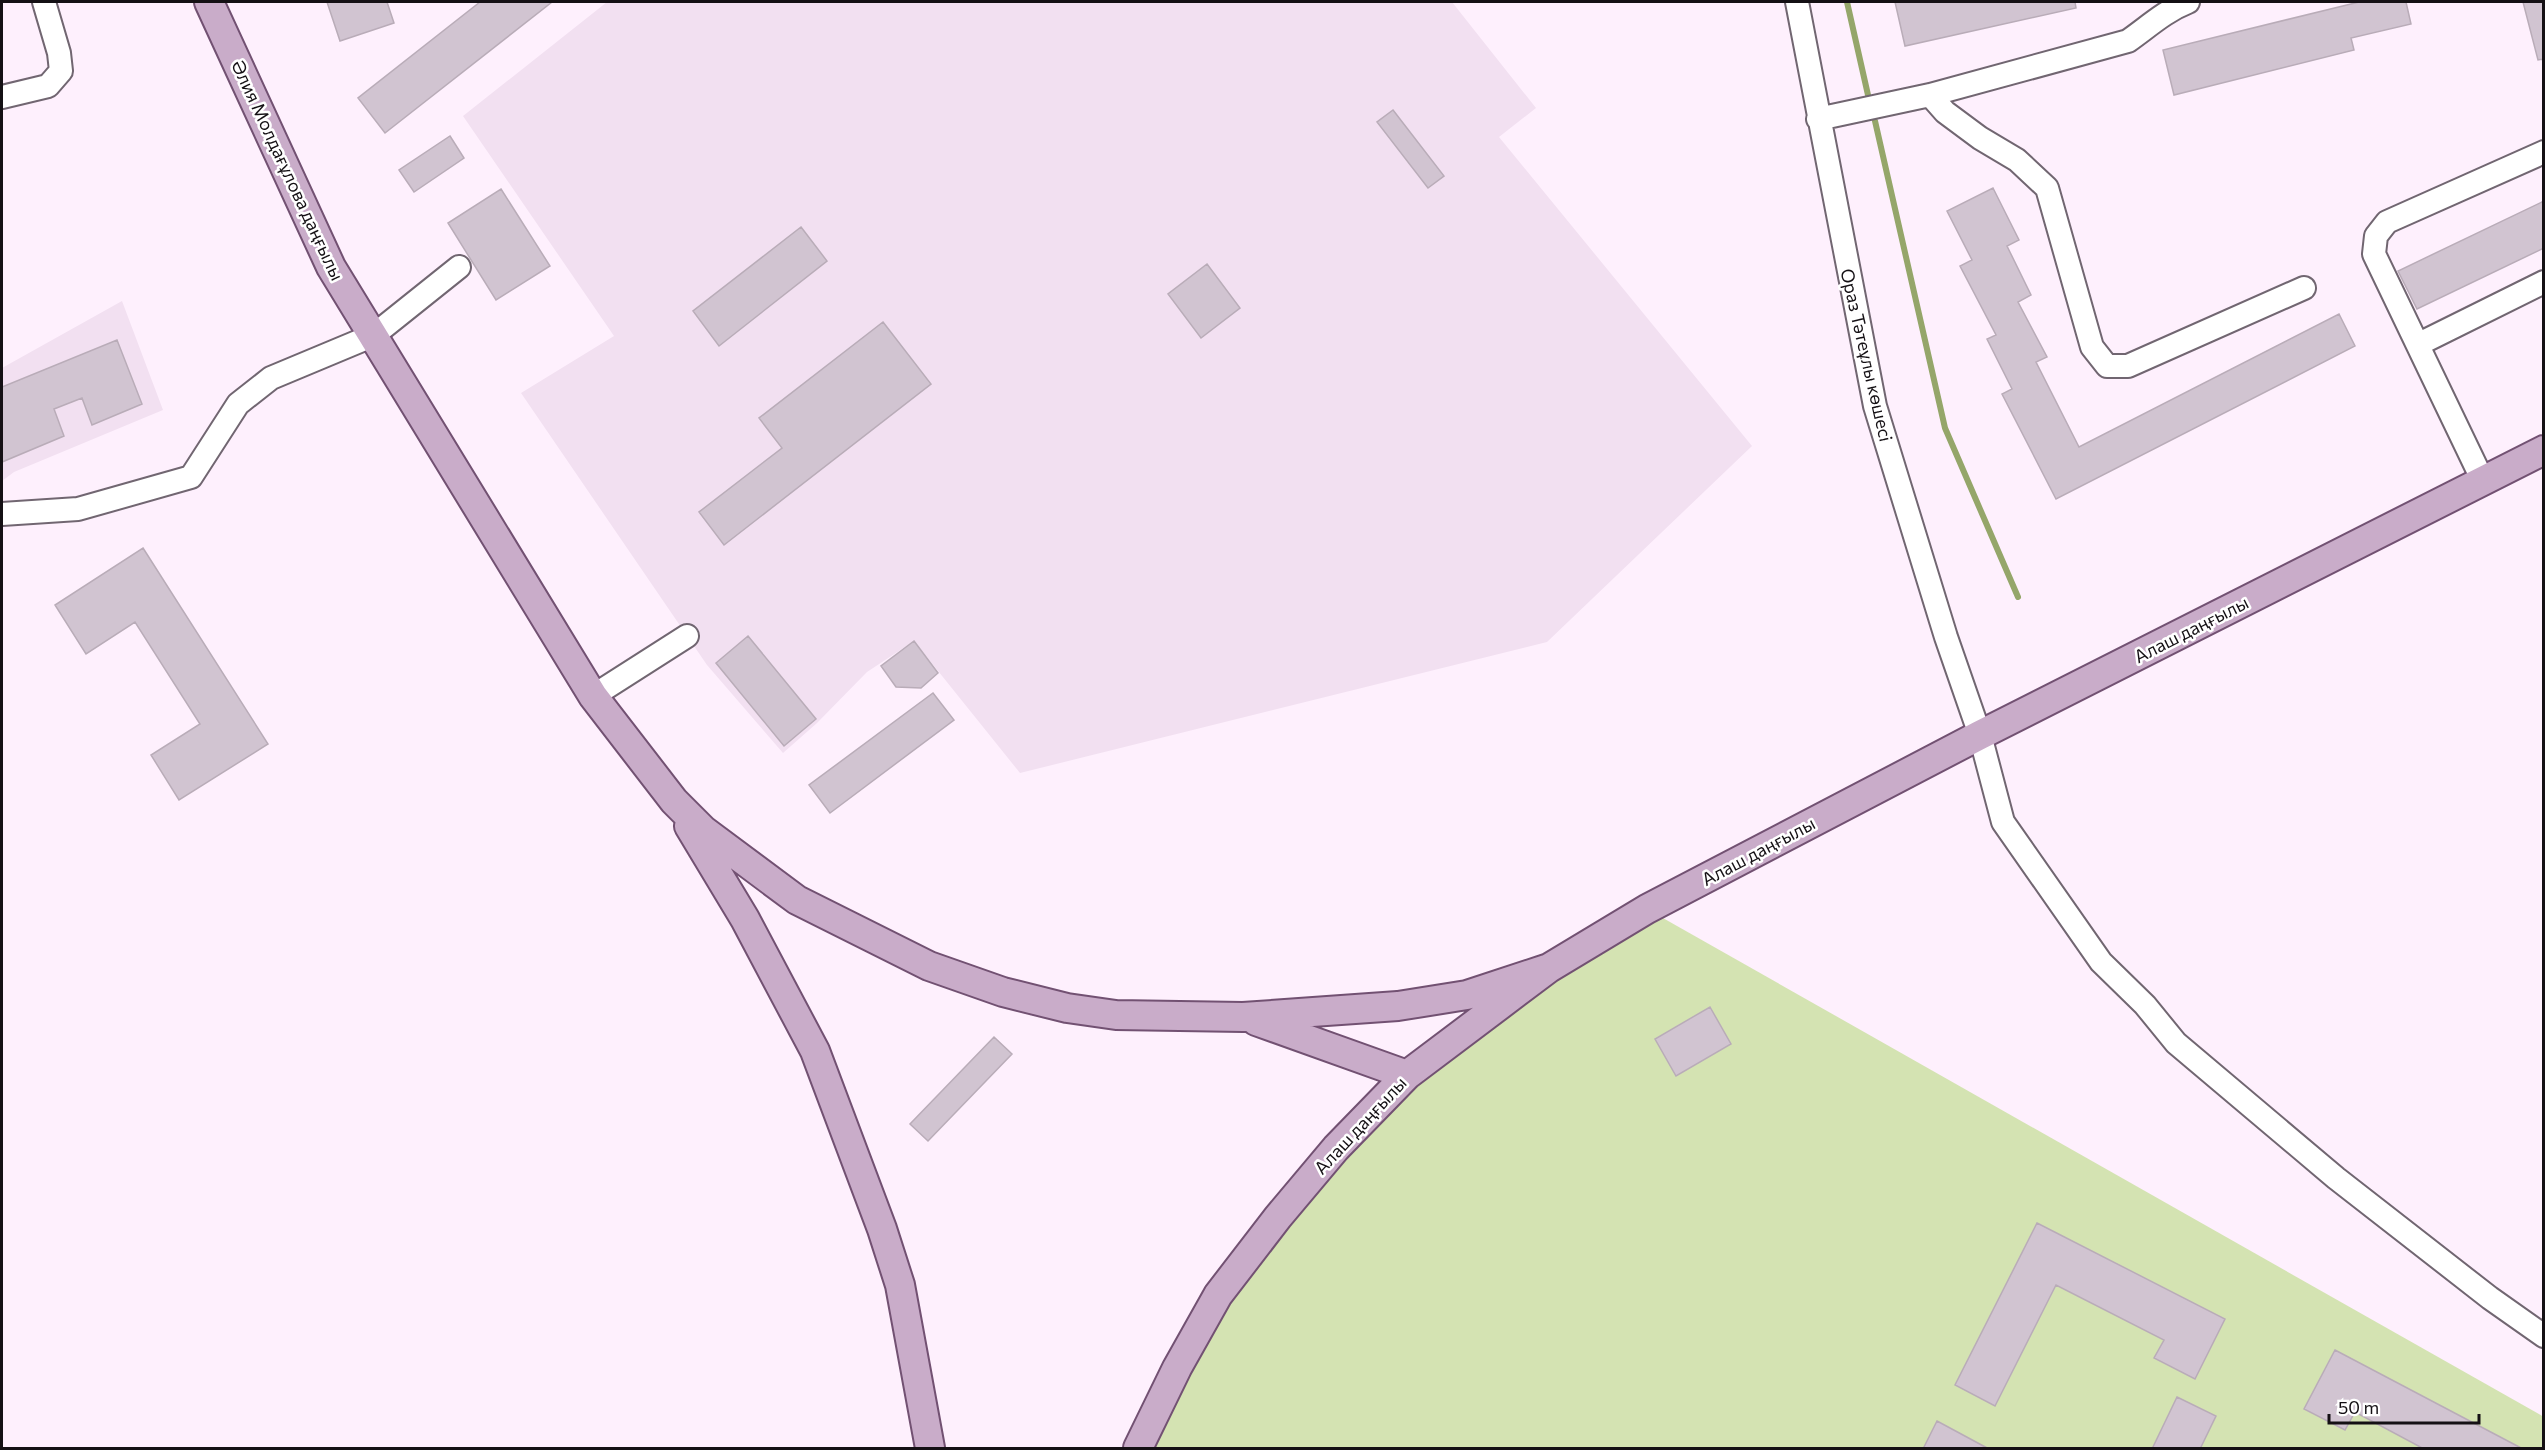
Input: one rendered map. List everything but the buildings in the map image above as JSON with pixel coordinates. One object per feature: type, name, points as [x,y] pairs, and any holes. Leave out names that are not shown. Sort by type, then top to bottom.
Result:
[{"type":"main road","name":"Әлия Молдағұлова даңғылы","points":[[209,2],[331,267],[593,696],[674,801]]},
{"type":"main road","name":"Алаш даңғылы","points":[[1138,1449],[1177,1368],[1218,1295],[1278,1217],[1336,1148],[1407,1075],[1549,968],[1647,909],[1980,735],[2544,450]]},
{"type":"main road","points":[[674,801],[703,830],[797,900],[928,966],[1003,992],[1066,1008],[1116,1015],[1243,1017],[1409,1004],[1467,995],[1549,968]]},
{"type":"main road","points":[[674,801],[745,919],[815,1051],[882,1229],[900,1285],[930,1449]]},
{"type":"main road","points":[[1243,1017],[1407,1075]]},
{"type":"street","points":[[2,97],[48,86],[61,71],[59,53],[44,2]]},
{"type":"street","name":"Ораз Тәтеұлы көшесі","points":[[1797,2],[1875,406],[1946,637],[1980,735],[2003,822],[2101,962],[2145,1005],[2176,1043],[2336,1178],[2490,1298],[2544,1336]]},
{"type":"street","points":[[1818,119],[1930,94],[2128,41],[2152,25],[2169,9],[2188,2]]},
{"type":"street","points":[[1930,94],[1946,112],[1980,138],[2017,159],[2047,188],[2092,347],[2107,366],[2128,366],[2304,288]]},
{"type":"street","points":[[2483,481],[2374,254],[2376,236],[2387,222],[2544,152]]},
{"type":"street","points":[[2,514],[78,509],[191,477],[238,404],[271,378],[374,335],[459,267]]},
{"type":"street","points":[[2419,344],[2544,282]]},
{"type":"street","points":[[593,696],[687,636]]},
{"type":"shaded area","points":[[607,2],[1452,2],[1536,108],[1499,137],[1752,446],[1547,642],[1020,773],[914,641],[867,672],[817,723],[783,753],[707,665],[521,393],[614,336],[463,116]]},
{"type":"shaded area","points":[[122,301],[163,410],[14,472],[2,481],[2,368]]},
{"type":"green space","points":[[1647,909],[2544,1417],[2543,1448],[1138,1448],[1177,1368],[1407,1075]]},
{"type":"waterway","points":[[1847,2],[1868,95]]},
{"type":"waterway","points":[[1875,121],[1945,428],[2018,597]]}]
